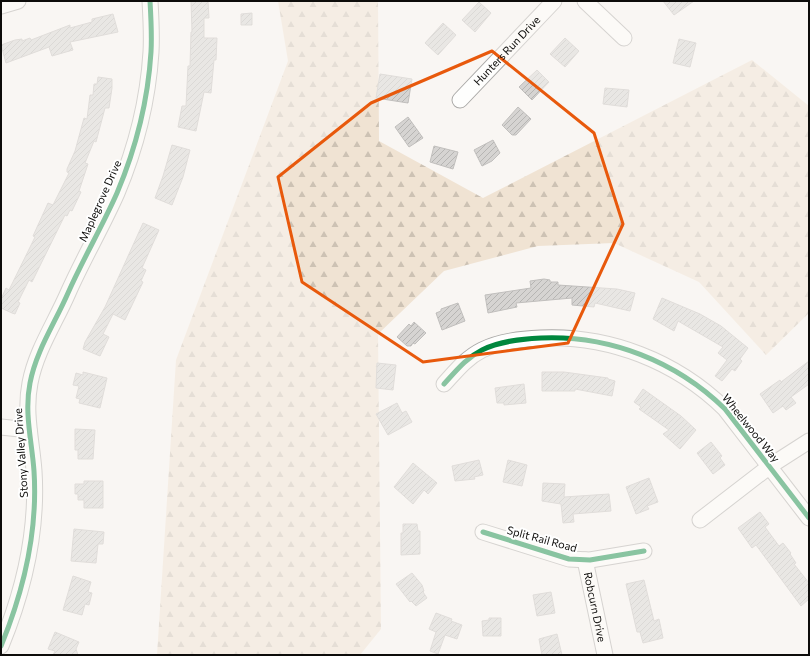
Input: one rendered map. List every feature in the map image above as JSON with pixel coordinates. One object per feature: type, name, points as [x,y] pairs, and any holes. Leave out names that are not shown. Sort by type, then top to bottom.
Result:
[{"type":"street","points":[[1,6],[18,1]]},
{"type":"street","name":"Maplegrove Drive","points":[[61,309],[117,193],[128,166],[145,105],[150,67],[150,1]]},
{"type":"street","name":"Hunters Run Drive","points":[[460,100],[554,1]]},
{"type":"street","points":[[585,1],[624,38]]},
{"type":"street","name":"Stony Valley Drive","points":[[1,646],[13,617],[24,581],[31,545],[34,508],[34,478],[28,407],[30,384],[36,361],[61,309]]},
{"type":"street","name":"Wheelwood Way","points":[[444,384],[470,357],[494,345],[510,341],[559,337],[602,342],[623,348],[656,361],[689,379],[725,408],[809,518]]},
{"type":"street","points":[[1,427],[29,430]]},
{"type":"street","points":[[700,520],[770,466],[809,441]]},
{"type":"street","name":"Split Rail Road","points":[[483,532],[569,559],[585,560],[644,551]]},
{"type":"street","name":"Robcurn Drive","points":[[585,560],[605,655]]},
{"type":"highlighted area","points":[[492,51],[594,133],[623,224],[568,343],[423,362],[302,282],[278,177],[371,103]]},
{"type":"green space","points":[[278,1],[378,1],[379,141],[483,198],[752,60],[809,106],[809,313],[766,355],[699,282],[614,243],[538,246],[444,271],[378,334],[381,629],[360,655],[157,655],[176,360],[288,61]]},
{"type":"building","points":[[191,1],[208,1],[209,18],[204,18],[204,38],[217,38],[216,60],[214,60],[211,93],[204,92],[196,131],[178,127],[182,106],[186,106],[188,66],[190,66],[192,32]]},
{"type":"building","points":[[663,1],[694,1],[674,15]]},
{"type":"building","points":[[479,2],[491,13],[475,32],[462,20]]},
{"type":"building","points":[[252,13],[252,25],[241,25],[241,14]]},
{"type":"building","points":[[113,14],[118,32],[70,42],[73,50],[52,56],[49,47],[6,63],[1,45],[15,40],[22,39],[22,41],[30,38],[31,40],[70,25],[70,28],[92,22],[92,19]]},
{"type":"building","points":[[443,23],[456,35],[438,55],[425,43]]},
{"type":"building","points":[[565,38],[579,51],[565,67],[550,54]]},
{"type":"building","points":[[679,39],[696,43],[690,67],[673,63]]},
{"type":"building","points":[[537,70],[549,82],[532,100],[519,87]]},
{"type":"building","points":[[380,74],[412,79],[408,103],[376,98]]},
{"type":"building","points":[[98,77],[112,79],[112,88],[109,108],[105,108],[96,142],[94,141],[85,163],[88,164],[79,191],[81,192],[72,211],[70,210],[67,216],[65,215],[32,282],[29,280],[18,302],[20,303],[15,314],[12,313],[1,308],[1,299],[6,288],[9,290],[35,237],[33,236],[48,203],[53,205],[69,173],[67,172],[67,169],[75,151],[84,118],[87,119],[90,95],[93,95],[94,84],[97,84]]},
{"type":"building","points":[[605,88],[629,90],[627,107],[603,104]]},
{"type":"building","points":[[518,107],[531,119],[516,135],[512,135],[502,125]]},
{"type":"building","points":[[408,117],[423,138],[409,147],[395,127]]},
{"type":"building","points":[[493,140],[500,153],[492,161],[482,166],[474,150]]},
{"type":"building","points":[[172,145],[190,150],[183,177],[172,205],[155,198]]},
{"type":"building","points":[[434,146],[458,152],[453,169],[430,162]]},
{"type":"building","points":[[143,223],[159,230],[142,268],[146,270],[141,281],[143,282],[125,320],[113,314],[103,334],[109,337],[100,356],[83,349],[85,342],[105,307]]},
{"type":"building","points":[[544,279],[550,280],[550,282],[558,282],[558,285],[617,289],[635,293],[630,311],[595,303],[594,307],[572,305],[572,298],[516,303],[517,307],[488,313],[485,295],[531,288],[530,281]]},
{"type":"building","points":[[662,298],[700,314],[721,326],[748,348],[740,359],[742,361],[735,371],[732,369],[722,381],[715,376],[727,360],[718,353],[723,347],[678,321],[674,331],[653,319]]},
{"type":"building","points":[[458,303],[465,321],[442,330],[436,313],[441,311],[441,309]]},
{"type":"building","points":[[414,322],[426,333],[415,344],[413,343],[411,346],[407,346],[397,337],[409,324],[411,326]]},
{"type":"building","points":[[809,361],[809,384],[791,397],[796,403],[786,410],[783,406],[773,413],[760,394],[780,380],[781,382]]},
{"type":"building","points":[[377,363],[396,365],[393,390],[376,388]]},
{"type":"building","points":[[83,372],[107,378],[100,408],[79,403],[80,399],[76,398],[79,386],[73,385],[76,373],[83,375]]},
{"type":"building","points":[[542,372],[564,372],[608,378],[615,381],[612,396],[575,389],[575,391],[542,391]]},
{"type":"building","points":[[524,384],[526,403],[504,405],[504,403],[497,403],[495,388]]},
{"type":"building","points":[[643,389],[681,416],[696,430],[680,449],[663,434],[669,430],[639,409],[641,407],[634,402]]},
{"type":"building","points":[[397,403],[402,413],[406,411],[412,422],[388,435],[376,414]]},
{"type":"building","points":[[75,429],[95,430],[93,459],[78,459],[78,450],[75,450]]},
{"type":"building","points":[[711,442],[722,456],[720,458],[725,465],[713,474],[697,453]]},
{"type":"building","points":[[479,460],[483,475],[474,477],[475,479],[455,481],[452,466]]},
{"type":"building","points":[[508,460],[527,465],[522,486],[503,482]]},
{"type":"building","points":[[413,463],[437,483],[428,494],[424,490],[413,504],[394,487]]},
{"type":"building","points":[[649,478],[658,502],[647,506],[649,509],[636,514],[626,487]]},
{"type":"building","points":[[84,481],[103,481],[103,508],[84,508],[84,500],[78,500],[78,494],[75,494],[75,484],[84,484]]},
{"type":"building","points":[[543,483],[565,484],[564,497],[609,494],[611,511],[573,514],[574,522],[563,523],[561,504],[542,501]]},
{"type":"building","points":[[760,512],[769,524],[765,527],[779,546],[783,543],[791,553],[790,554],[796,563],[794,564],[809,583],[809,599],[801,606],[756,545],[752,548],[738,528]]},
{"type":"building","points":[[403,524],[417,524],[418,531],[420,531],[420,554],[401,555],[401,533],[403,533]]},
{"type":"building","points":[[74,529],[104,532],[103,544],[98,544],[96,563],[71,561]]},
{"type":"building","points":[[412,573],[422,585],[423,592],[427,598],[416,606],[411,601],[410,602],[396,584]]},
{"type":"building","points":[[73,576],[91,582],[88,592],[92,593],[89,605],[85,604],[82,615],[63,610]]},
{"type":"building","points":[[644,580],[654,621],[659,619],[663,638],[643,643],[640,632],[637,632],[626,584]]},
{"type":"building","points":[[551,592],[555,613],[537,616],[533,595]]},
{"type":"building","points":[[436,613],[452,619],[451,621],[462,625],[457,639],[445,635],[438,654],[430,651],[436,632],[429,629]]},
{"type":"building","points":[[489,618],[501,618],[501,636],[483,636],[482,621],[489,620]]},
{"type":"building","points":[[55,632],[79,642],[76,649],[78,655],[53,655],[55,651],[48,649]]},
{"type":"building","points":[[557,634],[562,655],[542,655],[539,639]]},
{"type":"cycle path","points":[[1,646],[23,582],[28,560],[34,516],[34,471],[28,416],[28,394],[30,383],[41,348],[111,206],[130,159],[140,124],[147,88],[151,52],[150,1]]},
{"type":"cycle path","points":[[444,384],[476,353],[496,344],[511,341],[541,338],[566,338],[616,346],[640,354],[685,377],[706,392],[725,409],[809,518]]},
{"type":"cycle path","points":[[483,532],[569,559],[590,560],[644,551]]}]
